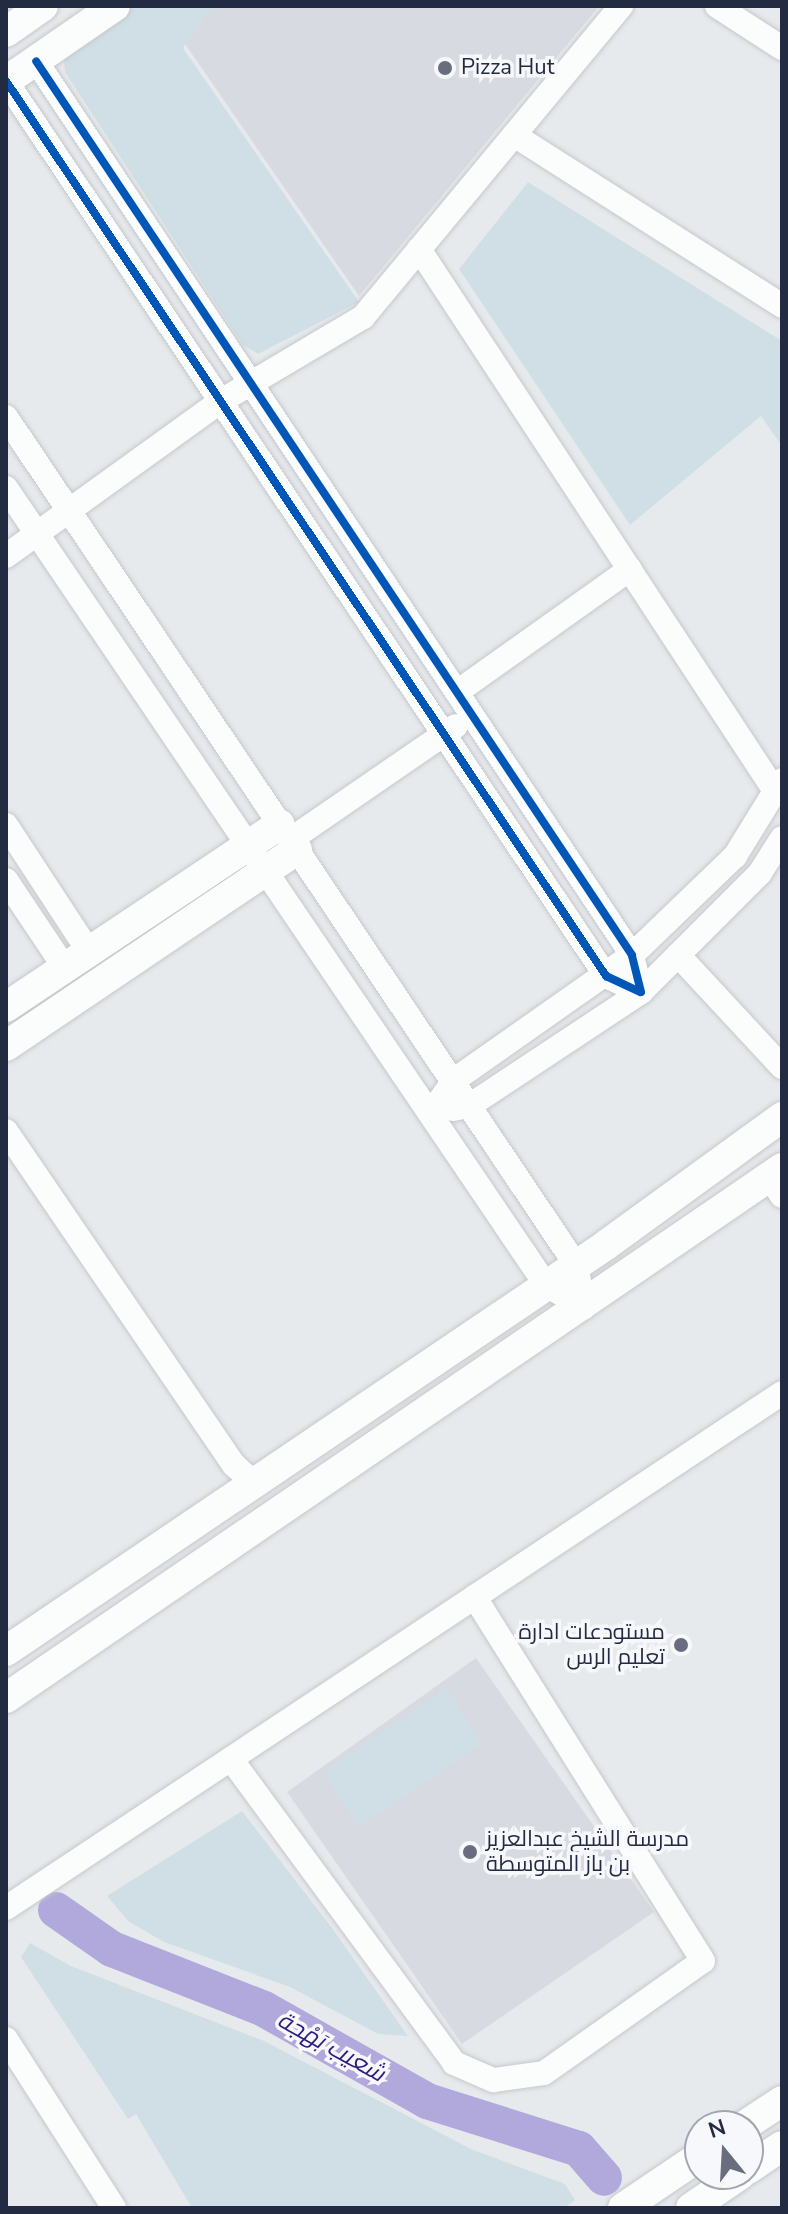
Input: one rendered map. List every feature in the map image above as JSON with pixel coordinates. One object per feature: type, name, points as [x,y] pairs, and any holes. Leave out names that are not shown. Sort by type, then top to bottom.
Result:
[{"type":"street","points":[[6,32],[43,6]]},
{"type":"street","points":[[115,6],[6,81],[606,976],[641,992]]},
{"type":"street","points":[[6,556],[221,401],[363,317],[621,6]]},
{"type":"street","points":[[717,6],[782,48]]},
{"type":"street","points":[[36,61],[632,955],[641,992]]},
{"type":"street","points":[[514,135],[782,306]]},
{"type":"street","points":[[419,249],[630,569],[779,785],[735,856],[632,955],[453,1081],[431,1113]]},
{"type":"street","points":[[6,417],[576,1265],[584,1307]]},
{"type":"street","points":[[6,488],[546,1285],[584,1307]]},
{"type":"street","points":[[457,692],[630,569]]},
{"type":"street","points":[[6,1046],[265,871],[289,838],[472,715]]},
{"type":"street","points":[[6,825],[77,960]]},
{"type":"street","points":[[6,1007],[248,845],[289,838]]},
{"type":"street","points":[[431,1113],[469,1106],[641,992],[760,873],[782,838]]},
{"type":"street","points":[[6,880],[77,960]]},
{"type":"street","points":[[678,955],[782,1067]]},
{"type":"street","points":[[6,1651],[576,1265],[782,1117]]},
{"type":"street","points":[[6,1131],[234,1465],[254,1483]]},
{"type":"street","points":[[6,1698],[584,1307],[778,1180]]},
{"type":"street","points":[[6,1908],[782,1393]]},
{"type":"street","points":[[231,1759],[454,2063],[493,2080],[544,2073],[703,1961],[475,1597]]},
{"type":"street","points":[[6,2039],[114,2208]]},
{"type":"street","points":[[764,2113],[782,2101]]},
{"type":"street","points":[[764,2158],[782,2146]]},
{"type":"street","points":[[623,2208],[684,2167]]},
{"type":"street","points":[[691,2208],[717,2190]]},
{"type":"shaded area","points":[[130,6],[213,6],[183,48],[359,302],[258,354],[243,345],[65,72],[64,60]]},
{"type":"shaded area","points":[[212,6],[599,6],[359,296],[185,44]]},
{"type":"shaded area","points":[[528,182],[782,341],[782,446],[761,416],[630,525],[459,269]]},
{"type":"shaded area","name":"مدرسة الشيخ عبدالعزيز بن باز المتوسطة","points":[[476,1658],[654,1912],[462,2044],[287,1792]]},
{"type":"shaded area","points":[[447,1689],[481,1744],[359,1827],[323,1772]]},
{"type":"shaded area","points":[[242,1811],[332,1928],[408,2036],[378,2034],[290,1987],[164,1942],[128,1921],[107,1896]]},
{"type":"shaded area","points":[[30,1943],[71,1966],[264,2041],[471,2149],[565,2184],[575,2200],[564,2208],[192,2208],[136,2114],[128,2119],[21,1957]]},
{"type":"waterway","name":"شعيب بَهْجة","points":[[56,1910],[112,1949],[264,2009],[427,2101],[579,2149],[604,2178]]},
{"type":"cycle path","points":[[6,81],[606,976],[641,992],[632,955],[36,61]]},
{"type":"place","name":"Pizza Hut","points":[[445,68]]},
{"type":"place","name":"مستودعات ادارة تعليم الرس","points":[[681,1645]]},
{"type":"place","name":"مدرسة الشيخ عبدالعزيز بن باز المتوسطة","points":[[470,1852]]}]
